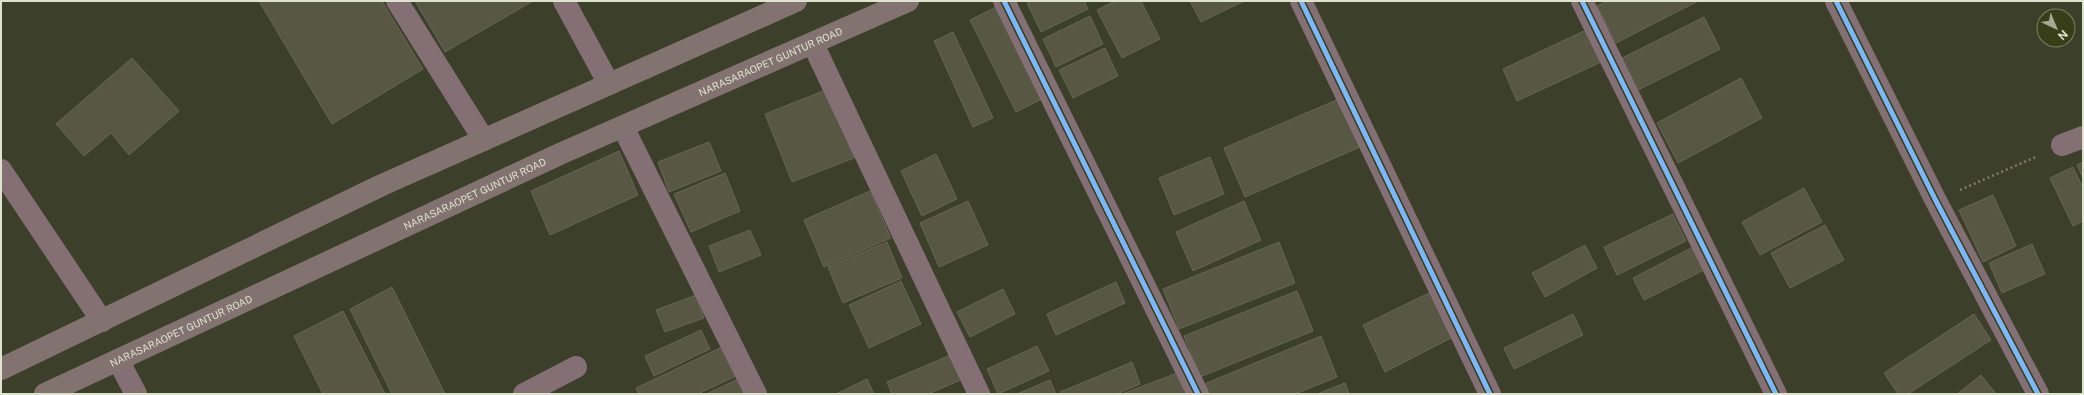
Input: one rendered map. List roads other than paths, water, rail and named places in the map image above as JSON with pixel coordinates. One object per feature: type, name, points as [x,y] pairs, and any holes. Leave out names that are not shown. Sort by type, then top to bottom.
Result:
[{"type":"highway","name":"NARASARAOPET GUNTUR ROAD","points":[[45,394],[623,127],[908,1]]},
{"type":"highway","points":[[1,369],[382,185],[610,84],[786,3]]},
{"type":"street","points":[[397,1],[484,140]]},
{"type":"street","points":[[564,1],[610,84]]},
{"type":"street","points":[[1004,1],[1198,394]]},
{"type":"street","points":[[1301,1],[1490,394]]},
{"type":"street","points":[[1582,1],[1776,394]]},
{"type":"street","points":[[1836,1],[1936,201],[2038,394]]},
{"type":"street","points":[[813,44],[979,394]]},
{"type":"street","points":[[623,127],[756,394]]},
{"type":"street","points":[[2062,145],[2083,137]]},
{"type":"street","points":[[1,170],[102,320]]},
{"type":"street","points":[[118,360],[136,394]]},
{"type":"street","points":[[524,394],[576,367]]}]
